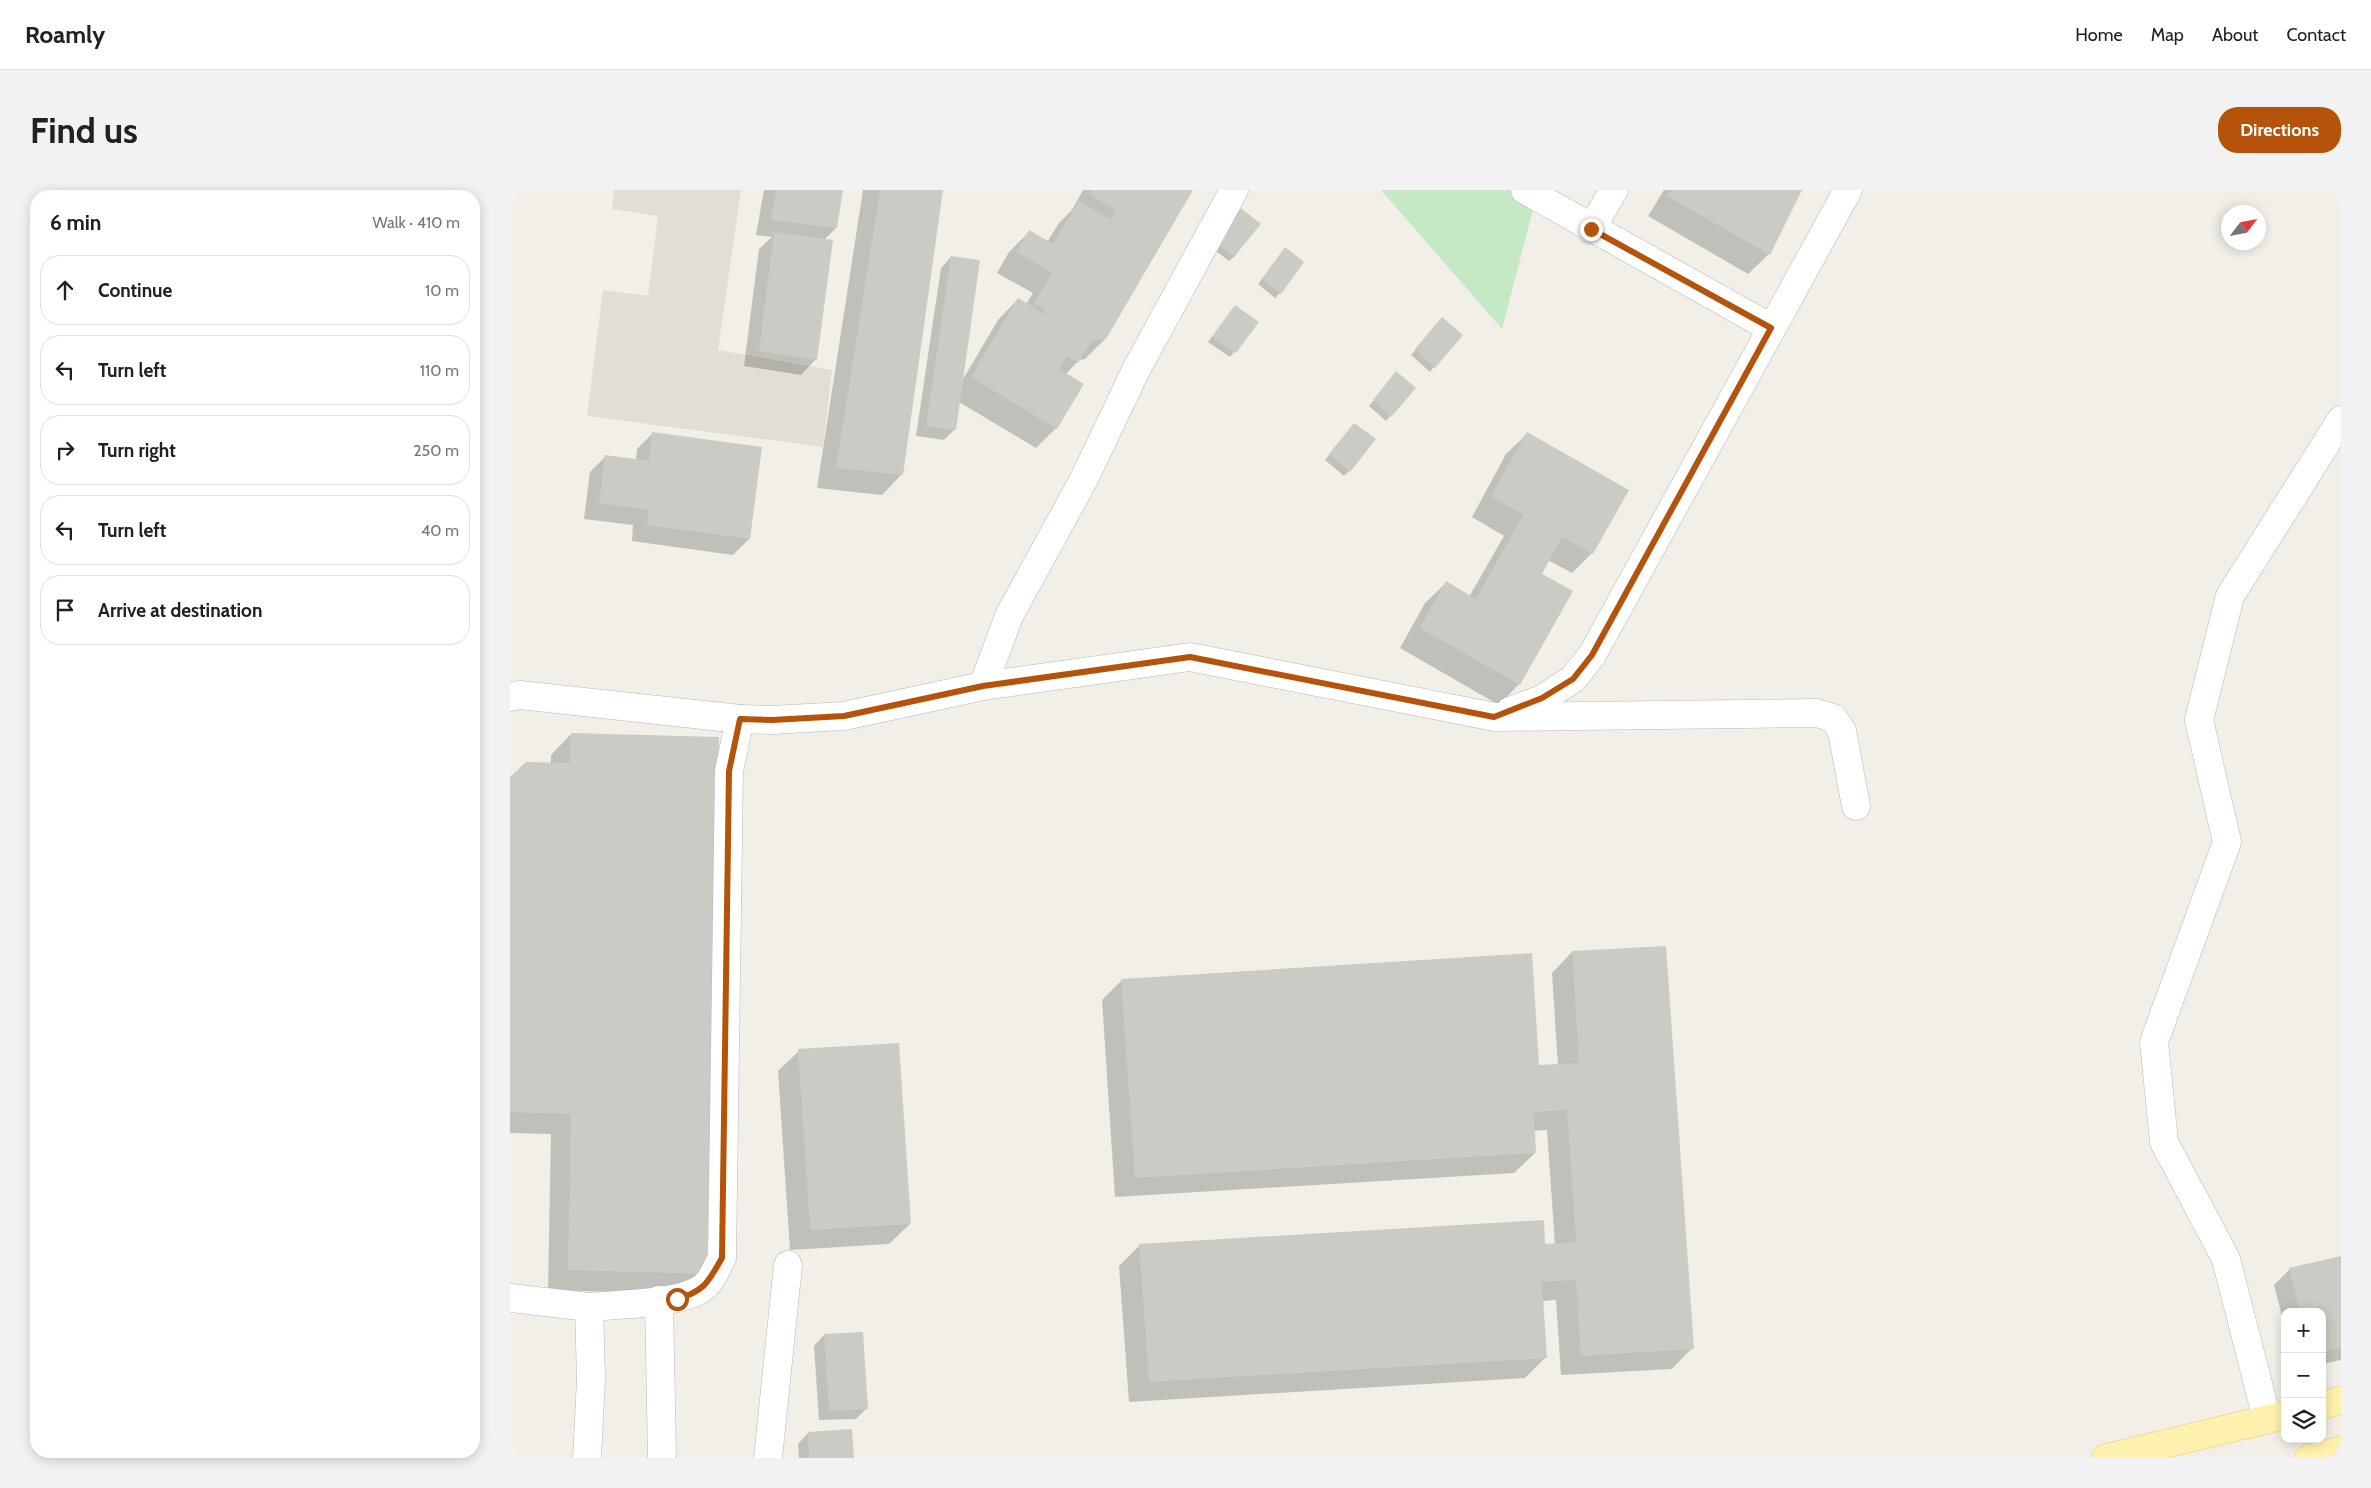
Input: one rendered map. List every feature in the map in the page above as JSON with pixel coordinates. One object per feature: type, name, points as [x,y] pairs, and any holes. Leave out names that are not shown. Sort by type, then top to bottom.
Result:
[{"type":"main road","points":[[2326,1404],[2341,1400]]},
{"type":"main road","points":[[2106,1458],[2276,1417]]},
{"type":"main road","points":[[2309,1458],[2341,1450]]},
{"type":"street","points":[[983,686],[1009,616],[1084,479],[1136,370],[1234,190]]},
{"type":"street","points":[[1524,190],[1771,328]]},
{"type":"street","points":[[1591,229],[1614,190]]},
{"type":"street","points":[[1494,717],[1542,698],[1573,679],[1592,655],[1848,190]]},
{"type":"street","points":[[2276,1417],[2226,1258],[2164,1142],[2154,1042],[2227,842],[2199,720],[2230,596],[2341,420]]},
{"type":"street","points":[[510,697],[520,695],[740,719],[772,720],[844,716],[983,686],[1190,657],[1494,717],[1817,713],[1833,718],[1842,731],[1856,806]]},
{"type":"street","points":[[510,1298],[589,1307],[677,1299],[694,1294],[707,1284],[722,1258],[729,771],[740,719]]},
{"type":"street","points":[[768,1458],[788,1265]]},
{"type":"street","points":[[659,1300],[662,1458]]},
{"type":"street","points":[[588,1458],[591,1380],[589,1307]]},
{"type":"shaded area","points":[[614,190],[741,190],[718,350],[832,370],[823,447],[587,416],[603,290],[648,296],[658,216],[612,209]]},
{"type":"green space","points":[[1381,190],[1538,190],[1502,329]]},
{"type":"building","points":[[776,190],[843,190],[837,228],[771,220]]},
{"type":"building","points":[[880,190],[943,190],[903,475],[836,468]]},
{"type":"building","points":[[1091,190],[1193,190],[1106,339],[1092,340],[1078,363],[1067,356],[1059,369],[1084,384],[1057,429],[971,377],[1018,298],[1043,313],[1045,310],[1034,303],[1052,273],[1016,252],[1029,230],[1053,244],[1079,201],[1110,219],[1116,210],[1089,194]]},
{"type":"building","points":[[1671,190],[1802,190],[1770,255],[1667,196]]},
{"type":"building","points":[[1238,206],[1261,224],[1234,257],[1212,240]]},
{"type":"building","points":[[774,232],[833,240],[817,360],[759,351]]},
{"type":"building","points":[[1285,247],[1304,262],[1281,294],[1262,279]]},
{"type":"building","points":[[951,256],[980,260],[956,430],[926,426]]},
{"type":"building","points":[[1235,305],[1259,322],[1236,353],[1212,337]]},
{"type":"building","points":[[1442,317],[1463,335],[1435,368],[1415,349]]},
{"type":"building","points":[[1396,371],[1416,388],[1391,417],[1373,400]]},
{"type":"building","points":[[1354,423],[1376,439],[1350,472],[1329,454]]},
{"type":"building","points":[[652,432],[762,447],[750,539],[647,525],[649,510],[599,503],[605,455],[649,461]]},
{"type":"building","points":[[1527,432],[1629,490],[1593,554],[1562,537],[1542,574],[1573,591],[1520,685],[1420,628],[1446,581],[1476,599],[1523,515],[1491,496]]},
{"type":"building","points":[[571,733],[719,737],[707,1274],[568,1270],[571,1114],[510,1112],[510,777],[526,762],[570,763]]},
{"type":"building","points":[[1666,946],[1694,1349],[1581,1356],[1576,1280],[1542,1282],[1547,1358],[1149,1382],[1139,1244],[1544,1220],[1545,1244],[1576,1242],[1567,1110],[1534,1112],[1536,1153],[1135,1178],[1121,979],[1532,953],[1539,1065],[1579,1063],[1572,951]]},
{"type":"building","points":[[899,1043],[911,1224],[810,1230],[798,1049]]},
{"type":"building","points":[[2341,1256],[2341,1348],[2326,1352],[2326,1308],[2299,1308],[2289,1268]]},
{"type":"building","points":[[863,1332],[868,1409],[829,1411],[824,1334]]},
{"type":"building","points":[[852,1429],[854,1458],[809,1458],[808,1432]]},
{"type":"route","points":[[677,1299],[694,1294],[707,1284],[722,1258],[729,771],[740,719],[772,720],[844,716],[983,686],[1190,657],[1494,717],[1542,698],[1573,679],[1592,655],[1771,328],[1591,229]]}]
